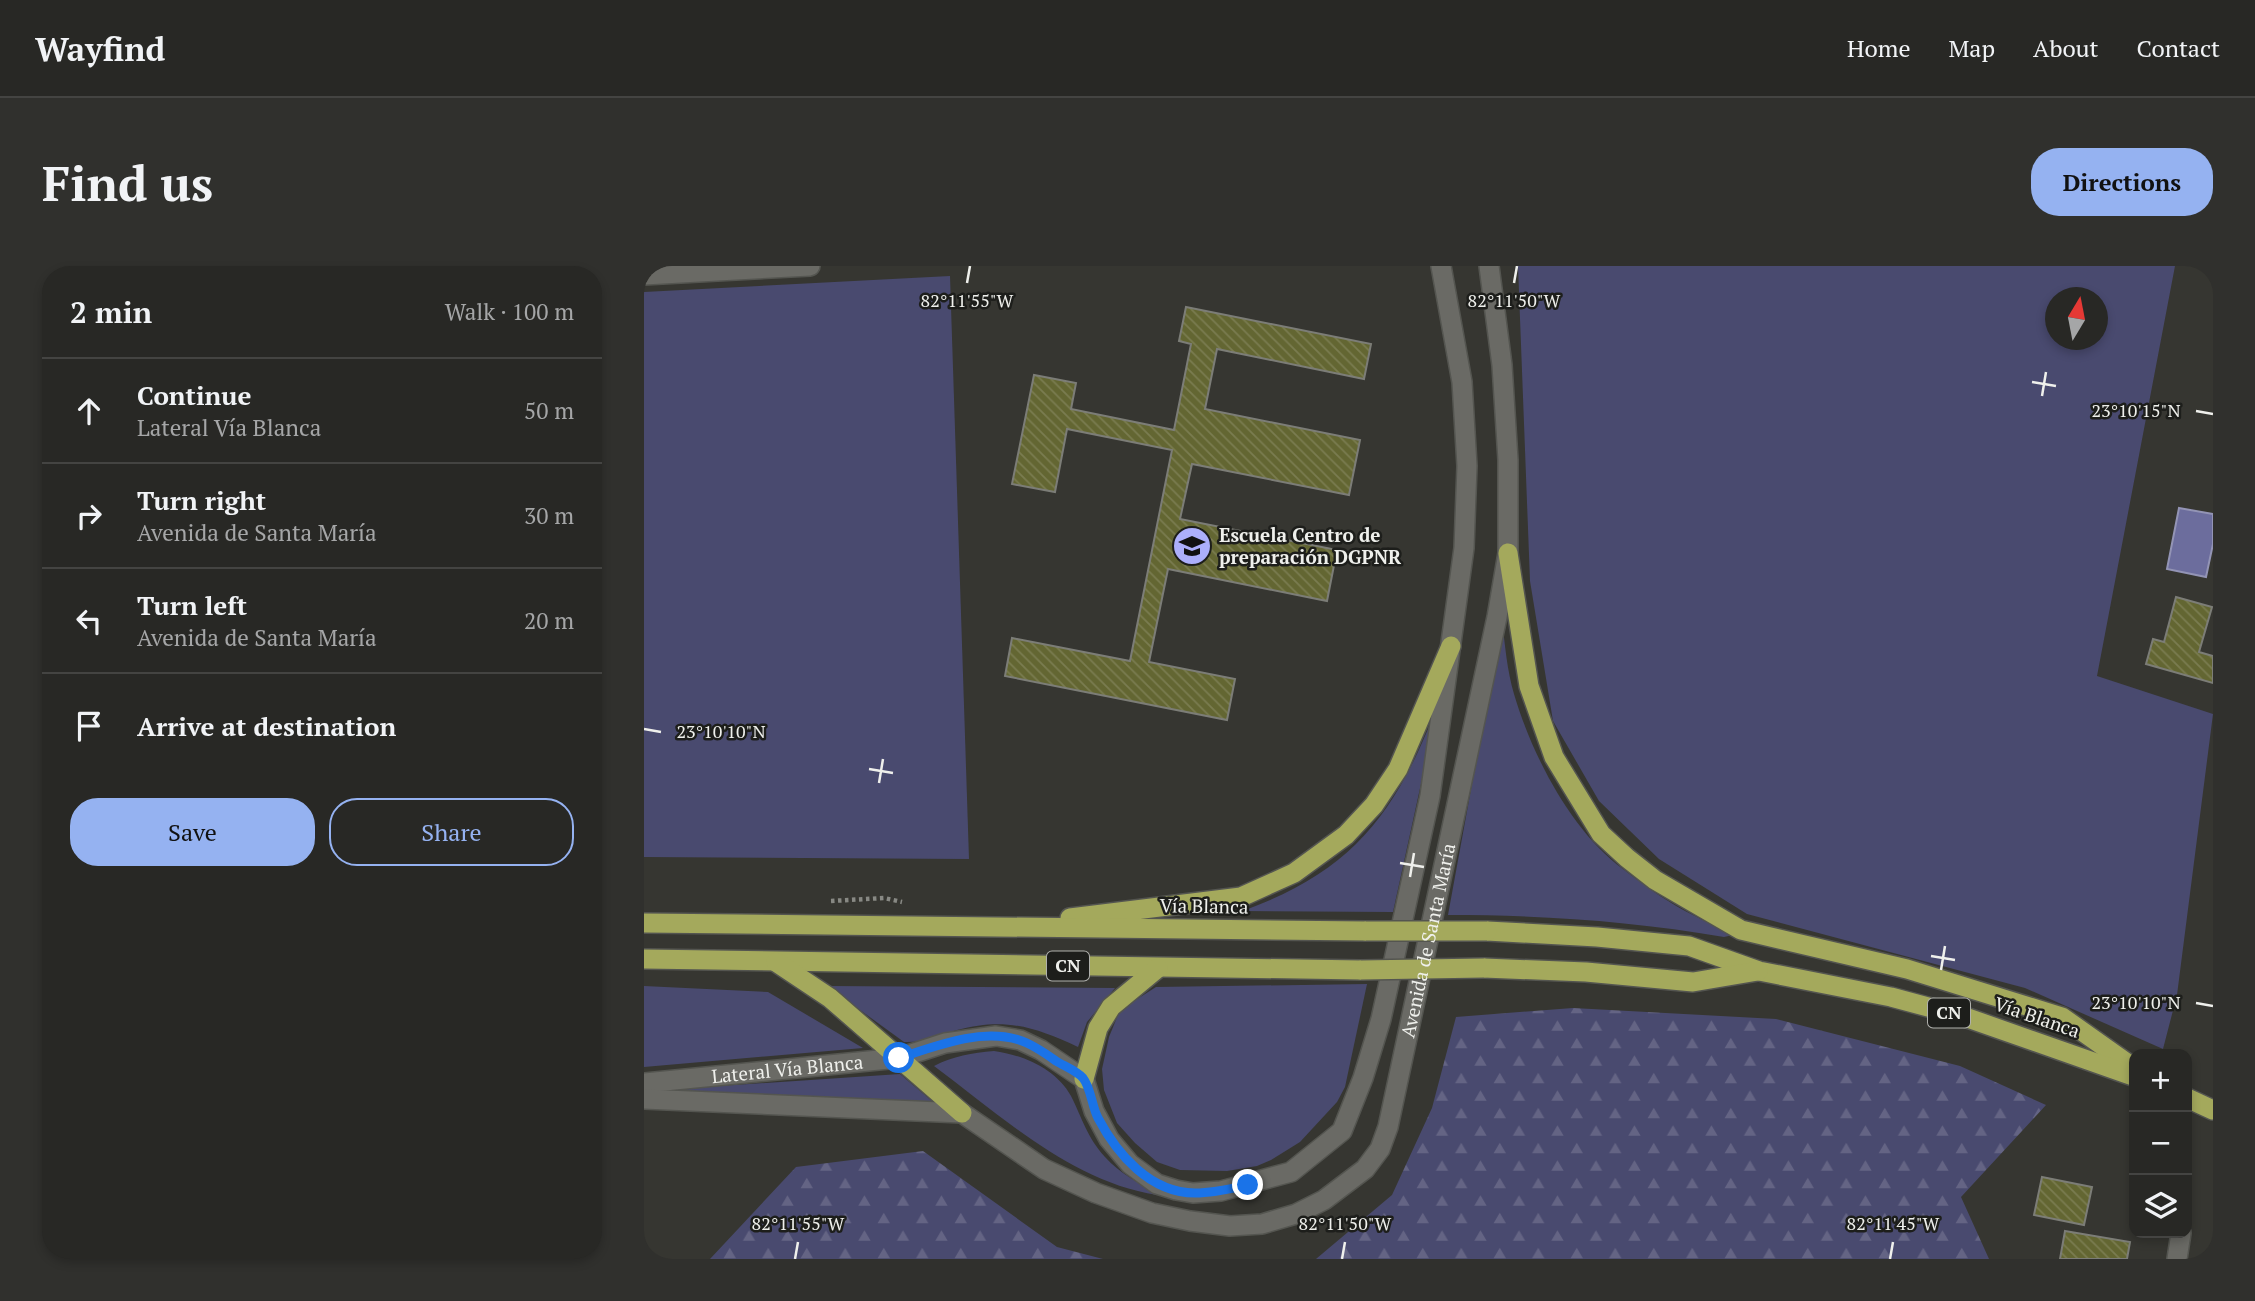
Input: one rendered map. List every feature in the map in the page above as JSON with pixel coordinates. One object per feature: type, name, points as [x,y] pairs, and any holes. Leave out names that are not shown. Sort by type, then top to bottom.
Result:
[{"type":"highway","points":[[1508,553],[1528,686],[1554,757],[1601,834],[1627,858],[1655,880],[1741,930],[1907,969],[2062,1017],[2129,1064]]},
{"type":"highway","points":[[993,927],[1241,897],[1294,873],[1346,835],[1374,805],[1398,769],[1451,646]]},
{"type":"highway","name":"Vía Blanca","points":[[644,923],[1488,930],[1689,946],[1759,971],[1891,997],[2018,1035],[2129,1074]]},
{"type":"highway","name":"Vía Blanca","points":[[644,959],[1158,968],[1484,968],[1586,972],[1693,982],[1759,971]]},
{"type":"highway","points":[[775,962],[830,998],[962,1113]]},
{"type":"highway","points":[[1084,1079],[1098,1028],[1111,1007],[1158,968]]},
{"type":"highway","points":[[2192,1100],[2213,1110]]},
{"type":"street","points":[[644,275],[810,266]]},
{"type":"street","name":"Avenida de Santa María","points":[[1084,1079],[1094,1111],[1109,1139],[1130,1164],[1157,1184],[1176,1191],[1221,1191],[1291,1172],[1342,1131],[1363,1078],[1381,1019],[1430,796],[1464,548],[1467,466],[1462,382],[1441,266]]},
{"type":"street","name":"Avenida de Santa María","points":[[962,1113],[1055,1174],[1096,1193],[1141,1209],[1190,1221],[1230,1226],[1262,1224],[1297,1213],[1324,1200],[1365,1168],[1380,1149],[1388,1127],[1495,630],[1508,553],[1508,460],[1502,365],[1489,266]]},
{"type":"street","name":"Lateral Vía Blanca","points":[[644,1083],[899,1058],[945,1043],[996,1036],[1020,1040],[1084,1079]]},
{"type":"street","name":"Lateral Vía Blanca","points":[[644,1099],[962,1113]]},
{"type":"street","points":[[2177,1259],[2180,1238]]},
{"type":"green space","points":[[1518,266],[2175,266],[2097,676],[2213,714],[2177,995],[2163,1049],[2025,988],[1747,914],[1659,859],[1599,801],[1553,721],[1530,581]]},
{"type":"green space","points":[[950,276],[969,859],[644,857],[644,292]]},
{"type":"green space","points":[[1502,620],[1506,657],[1522,717],[1543,766],[1570,813],[1604,853],[1631,875],[1676,906],[1733,935],[1724,937],[1586,920],[1448,915]]},
{"type":"green space","points":[[1432,719],[1424,770],[1393,912],[1242,911],[1310,880],[1337,861],[1361,839],[1400,786]]},
{"type":"green space","points":[[1367,984],[1345,1087],[1337,1102],[1300,1142],[1271,1160],[1257,1166],[1227,1171],[1180,1170],[1157,1162],[1117,1123],[1104,1090],[1102,1069],[1109,1037],[1120,1010],[1156,987]]},
{"type":"green space","points":[[644,986],[768,992],[863,1048],[644,1067]]},
{"type":"green space","points":[[827,986],[1115,988],[1087,1022],[1078,1047],[1033,1029],[1005,1024],[974,1026],[924,1040],[904,1042]]},
{"type":"green space","points":[[1573,1008],[1776,1019],[1960,1066],[2046,1105],[1961,1197],[1989,1259],[1316,1259],[1392,1195],[1432,1108],[1456,1017]]},
{"type":"green space","points":[[994,1051],[1027,1060],[1057,1078],[1071,1096],[1099,1150],[1123,1173],[1157,1195],[1126,1188],[1067,1162],[1012,1125],[934,1066],[963,1056]]},
{"type":"green space","points":[[900,1074],[933,1102],[644,1091]]},
{"type":"green space","points":[[923,1151],[1057,1247],[1103,1259],[710,1259],[796,1167]]},
{"type":"shaded area","points":[[2179,508],[2213,514],[2213,544],[2206,577],[2167,569]]},
{"type":"building","points":[[1186,307],[1371,344],[1364,379],[1217,349],[1205,409],[1360,440],[1349,495],[1192,464],[1180,519],[1337,550],[1327,601],[1168,569],[1149,662],[1235,679],[1227,720],[1005,676],[1012,638],[1130,661],[1172,450],[1067,429],[1055,492],[1012,484],[1034,375],[1076,383],[1071,409],[1174,430],[1191,344],[1179,341]]},
{"type":"building","points":[[2176,597],[2212,607],[2199,652],[2213,656],[2213,683],[2146,664],[2153,639],[2164,642]]},
{"type":"building","points":[[2042,1177],[2092,1187],[2084,1225],[2034,1215]]},
{"type":"building","points":[[2065,1231],[2130,1242],[2127,1259],[2060,1259]]},
{"type":"place","name":"Escuela Centro de preparación DGPNR","points":[[1192,546]]},
{"type":"route","points":[[899,1058],[945,1043],[970,1039],[996,1036],[1020,1040],[1084,1079],[1094,1111],[1109,1139],[1130,1164],[1157,1184],[1176,1191],[1193,1193],[1248,1185]]}]
